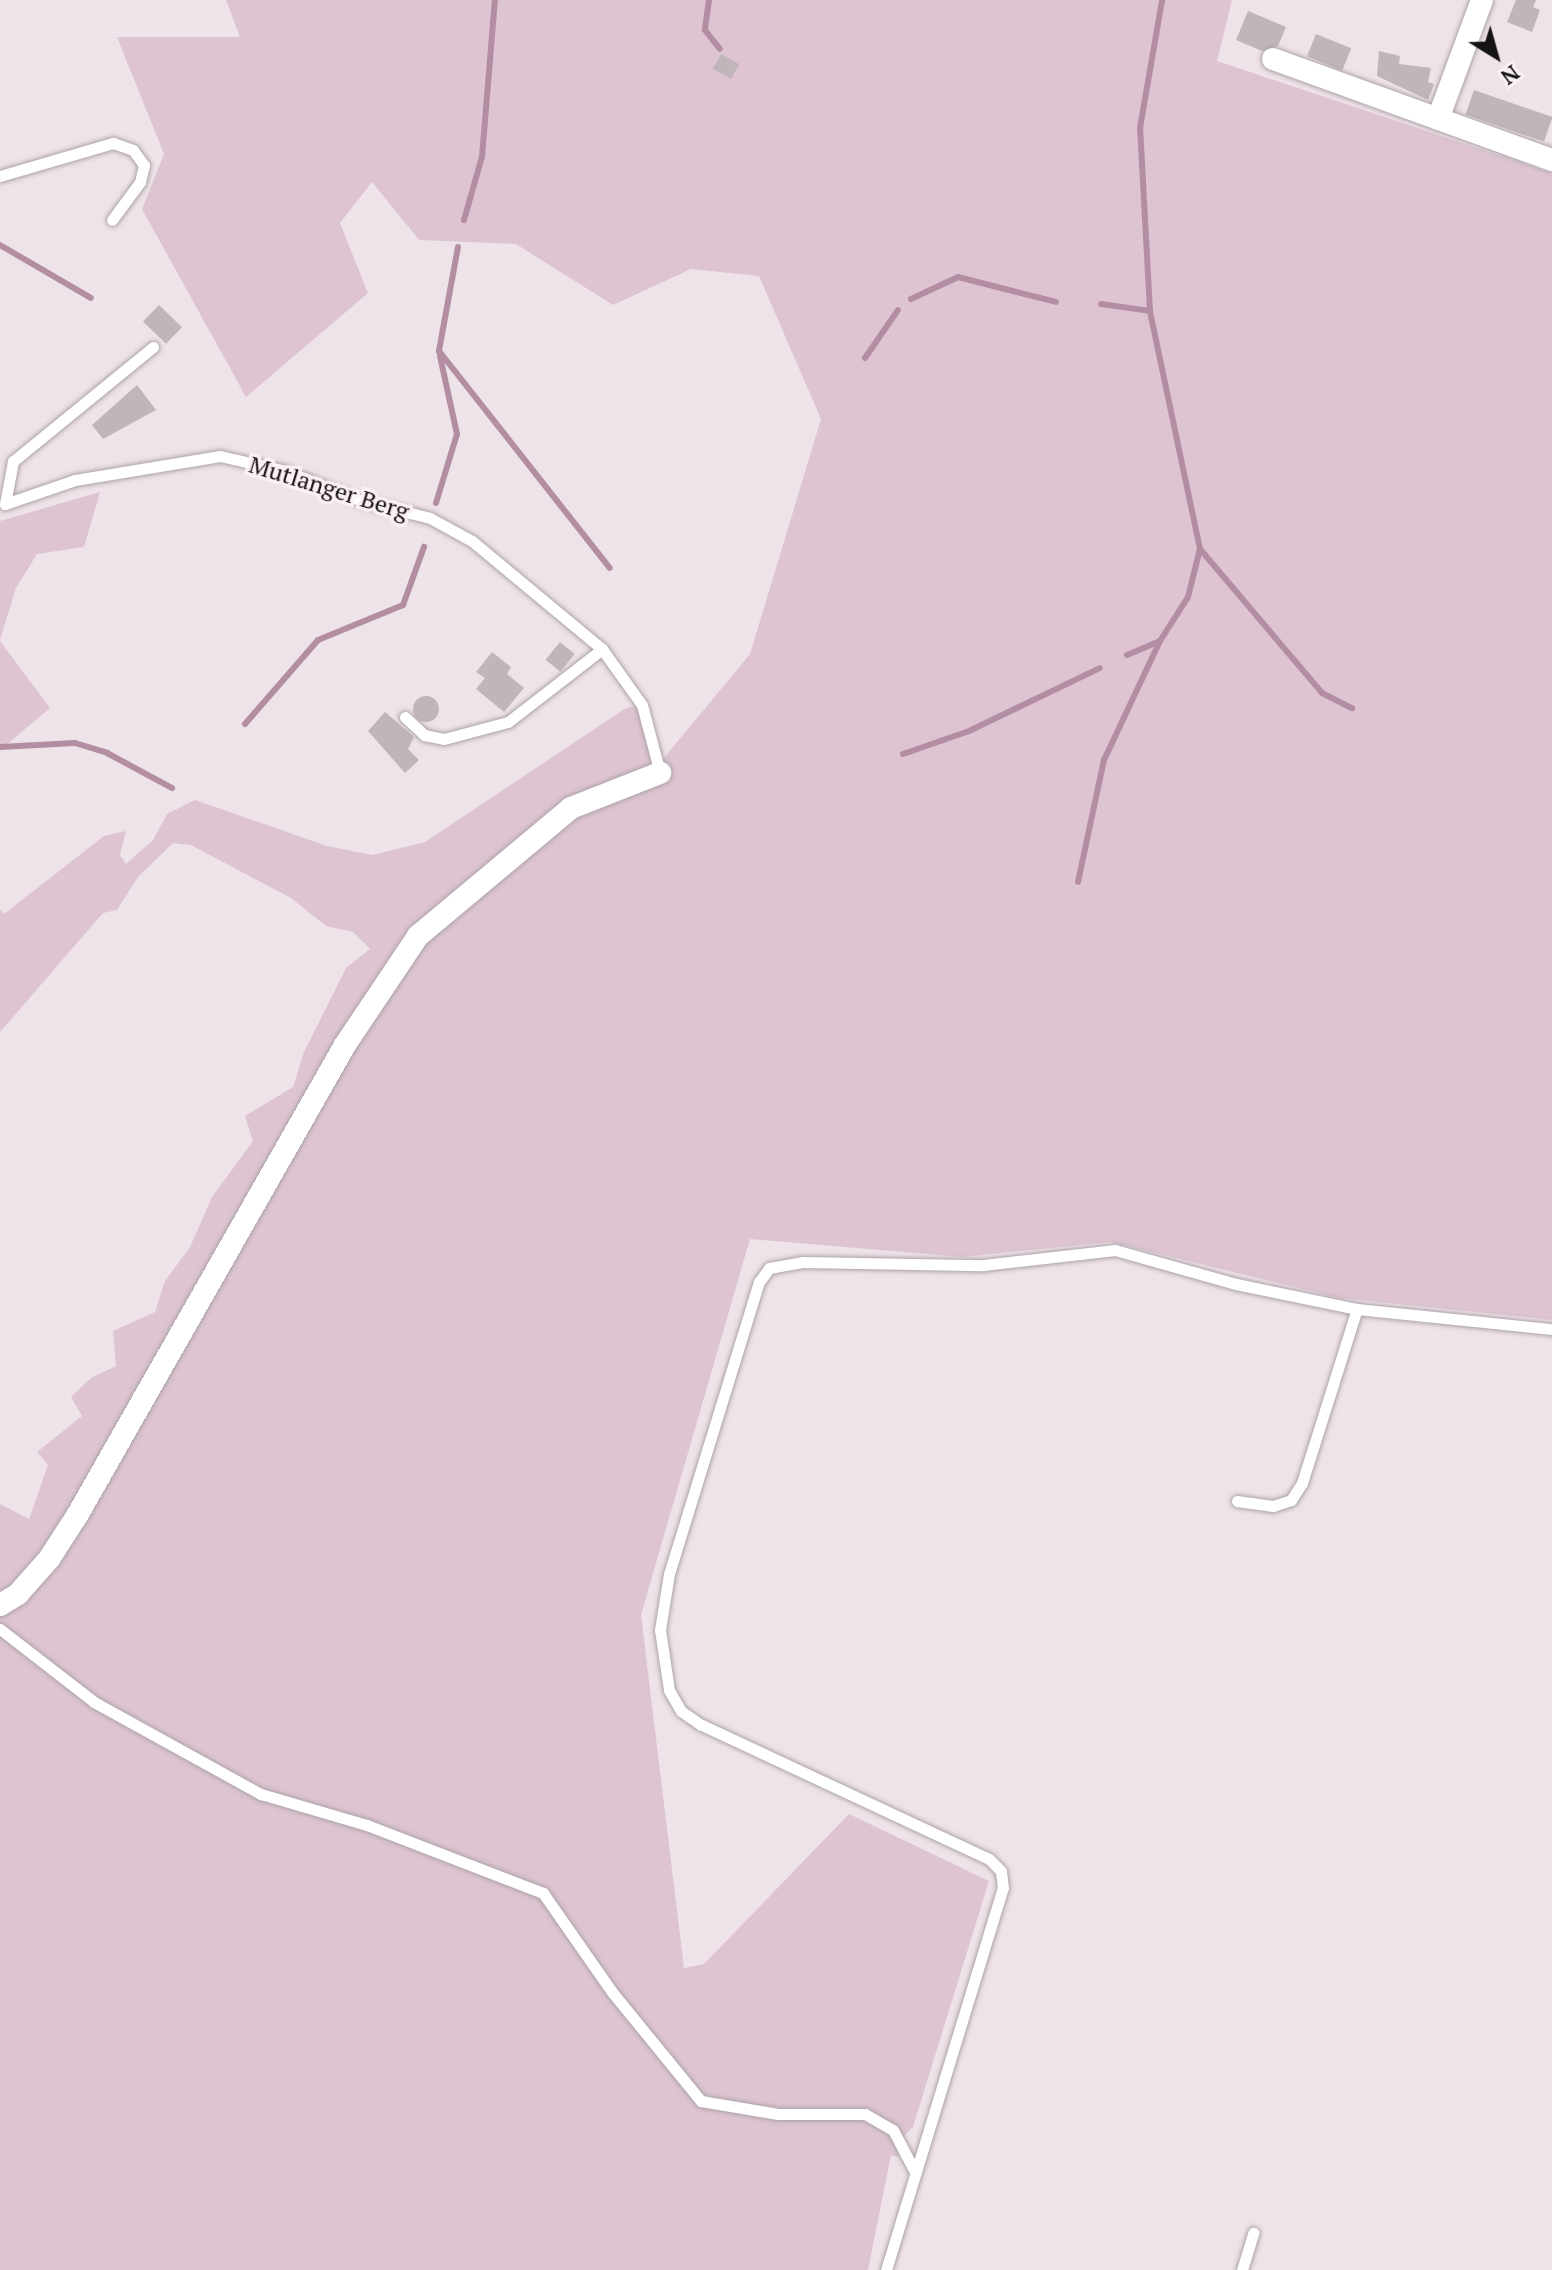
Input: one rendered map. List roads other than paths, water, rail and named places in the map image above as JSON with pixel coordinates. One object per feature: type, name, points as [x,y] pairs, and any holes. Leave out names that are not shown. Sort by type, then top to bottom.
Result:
[{"type":"street","points":[[1438,119],[1482,0]]},
{"type":"street","points":[[1273,59],[1552,160]]},
{"type":"street","points":[[0,1605],[18,1594],[49,1559],[78,1514],[345,1045],[418,936],[571,808],[660,773]]},
{"type":"lane","points":[[0,176],[113,143],[123,146],[144,165],[140,182],[112,220]]},
{"type":"lane","name":"Mutlanger Berg","points":[[3,505],[13,461],[153,347]]},
{"type":"lane","name":"Mutlanger Berg","points":[[3,505],[75,480],[220,456],[286,471],[362,501],[430,518],[472,541],[602,649],[642,705],[660,773]]},
{"type":"lane","points":[[405,717],[424,735],[444,739],[508,722],[602,649]]},
{"type":"lane","points":[[886,2270],[914,2170],[1003,1888],[1001,1871],[989,1859],[701,1725],[675,1701],[662,1658],[669,1574],[759,1282],[769,1268],[782,1263],[983,1265],[1115,1250],[1236,1284],[1357,1309],[1552,1329]]},
{"type":"lane","points":[[1237,1501],[1273,1506],[1291,1500],[1302,1483],[1357,1309]]},
{"type":"lane","points":[[0,1629],[94,1702],[261,1794],[367,1825],[543,1893],[612,1992],[701,2101],[778,2114],[865,2114],[893,2130],[914,2170]]},
{"type":"lane","points":[[1242,2270],[1253,2233]]},
{"type":"waterway","points":[[464,220],[482,157],[495,0]]},
{"type":"waterway","points":[[709,0],[705,30],[720,49]]},
{"type":"waterway","points":[[1078,882],[1104,760],[1160,641],[1188,597],[1200,549],[1150,311],[1140,128],[1162,0]]},
{"type":"waterway","points":[[0,245],[91,298]]},
{"type":"waterway","points":[[458,247],[439,351],[610,568]]},
{"type":"waterway","points":[[911,299],[958,277],[1056,302]]},
{"type":"waterway","points":[[1101,304],[1150,311]]},
{"type":"waterway","points":[[865,358],[898,310]]},
{"type":"waterway","points":[[436,503],[457,434],[440,356]]},
{"type":"waterway","points":[[245,724],[318,640],[403,605],[424,547]]},
{"type":"waterway","points":[[1200,549],[1322,693],[1352,708]]},
{"type":"waterway","points":[[1127,655],[1160,641]]},
{"type":"waterway","points":[[903,754],[969,731],[1100,668]]},
{"type":"waterway","points":[[0,747],[75,743],[107,753],[172,788]]}]
